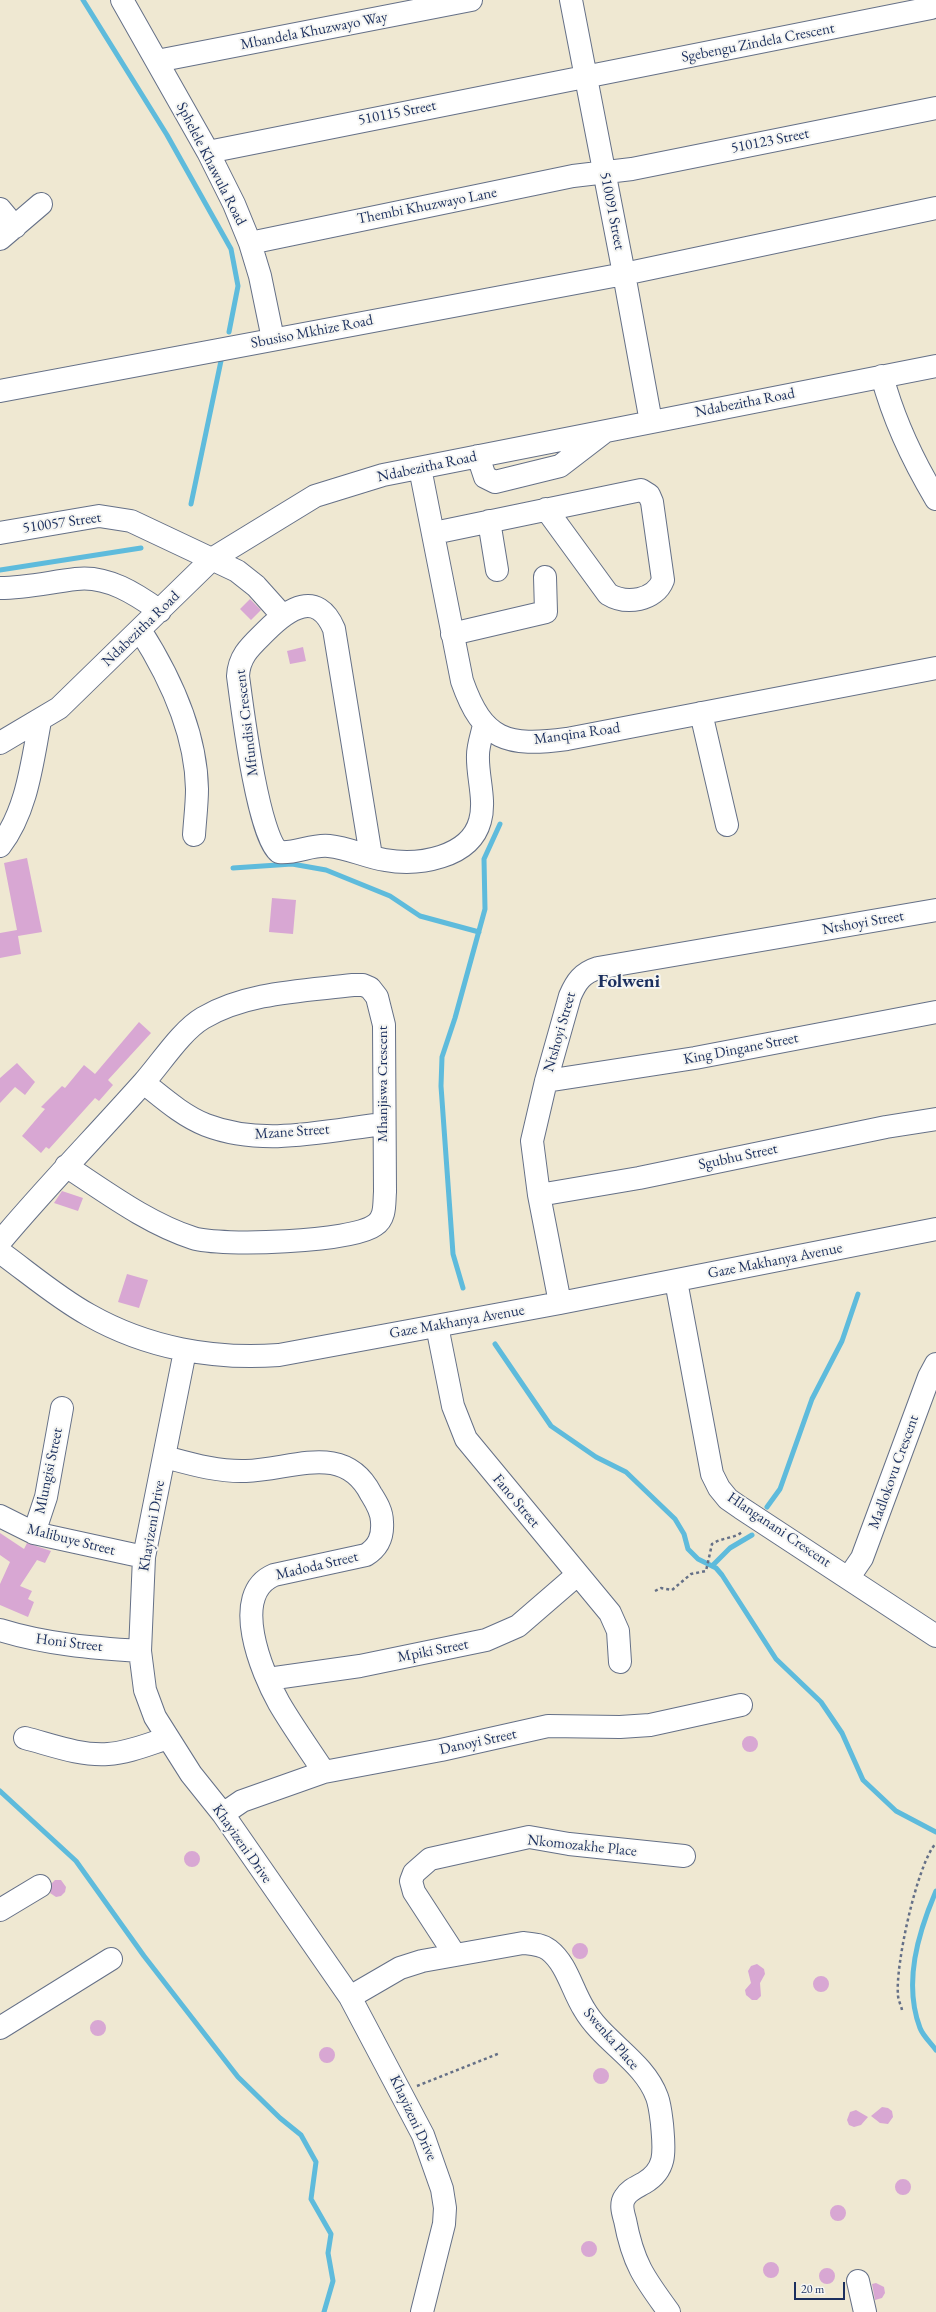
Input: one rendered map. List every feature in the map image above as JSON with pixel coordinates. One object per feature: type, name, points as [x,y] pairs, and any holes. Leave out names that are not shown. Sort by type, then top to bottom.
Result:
[{"type":"street","name":"Sphelele Khawula Road","points":[[122,0],[208,152],[250,243],[260,276],[273,339]]},
{"type":"street","name":"Mbandela Khuzwayo Way","points":[[157,61],[471,0]]},
{"type":"street","name":"510091 Street","points":[[571,0],[651,422]]},
{"type":"street","name":"Sgebengu Zindela Crescent","points":[[586,78],[931,8]]},
{"type":"street","name":"510115 Street","points":[[208,152],[337,125],[586,78]]},
{"type":"street","name":"510123 Street","points":[[604,172],[632,169],[936,108]]},
{"type":"street","name":"Thembi Khuzwayo Lane","points":[[250,243],[573,176],[604,172]]},
{"type":"street","points":[[0,209],[7,233],[41,204]]},
{"type":"street","points":[[624,274],[936,208]]},
{"type":"street","name":"Sbusiso Mkhize Road","points":[[0,391],[624,274]]},
{"type":"street","name":"Ndabezitha Road","points":[[0,743],[40,721],[64,703],[212,559],[315,496],[383,475],[936,366]]},
{"type":"street","points":[[882,376],[890,407],[903,440],[936,499]]},
{"type":"street","name":"Manqina Road","points":[[420,468],[462,681],[469,701],[484,725],[508,739],[539,743],[936,668]]},
{"type":"street","points":[[434,533],[489,521],[635,490],[646,492],[650,495],[663,580],[660,588],[651,596],[625,601],[617,600],[608,594],[546,509]]},
{"type":"street","name":"510057 Street","points":[[0,533],[82,518],[113,517],[131,521],[212,559],[248,578],[282,615]]},
{"type":"street","points":[[489,521],[497,570]]},
{"type":"street","points":[[452,634],[546,612],[545,577]]},
{"type":"street","points":[[0,588],[27,587],[77,579],[95,580],[120,586],[138,595],[160,611]]},
{"type":"street","name":"Mfundisi Crescent","points":[[371,856],[334,629],[325,612],[311,606],[300,607],[282,615],[247,650],[238,666],[239,683],[255,785],[273,846],[279,852],[285,853],[311,846],[329,846],[371,856],[399,862],[414,862],[451,853],[473,838],[481,819],[478,755],[484,725]]},
{"type":"street","points":[[140,630],[160,661],[188,733],[197,788],[194,835]]},
{"type":"street","points":[[701,713],[727,824]]},
{"type":"street","points":[[0,846],[16,820],[25,794],[40,721]]},
{"type":"street","name":"Ntshoyi Street","points":[[560,1303],[539,1194],[532,1141],[546,1081],[570,996],[575,984],[589,970],[936,910]]},
{"type":"street","name":"Mhanjiswa Crescent","points":[[0,1242],[41,1193],[66,1166],[144,1083],[188,1031],[202,1018],[214,1012],[250,1000],[274,995],[364,985],[370,988],[377,997],[384,1025],[383,1124],[385,1192],[384,1211],[381,1220],[375,1226],[343,1234],[267,1242],[234,1244],[208,1242],[192,1238],[163,1225],[126,1204],[66,1166]]},
{"type":"street","name":"King Dingane Street","points":[[546,1081],[695,1058],[936,1012]]},
{"type":"street","name":"Mzane Street","points":[[144,1083],[186,1115],[206,1125],[256,1137],[289,1135],[383,1124]]},
{"type":"street","name":"Sgubhu Street","points":[[539,1194],[639,1178],[886,1127],[936,1119]]},
{"type":"street","name":"Gaze Makhanya Avenue","points":[[0,1252],[88,1315],[119,1331],[185,1351],[227,1356],[279,1355],[676,1281],[936,1229]]},
{"type":"street","name":"Hlanganani Crescent","points":[[676,1281],[712,1474],[719,1488],[728,1499],[849,1577],[936,1636]]},
{"type":"street","name":"Fano Street","points":[[437,1326],[454,1406],[466,1439],[610,1613],[615,1623],[619,1642],[620,1662]]},
{"type":"street","name":"Khayizeni Drive","points":[[185,1351],[144,1557],[140,1651],[145,1690],[151,1708],[191,1774],[223,1814],[350,1997],[402,2092],[426,2141],[442,2189],[445,2208],[444,2224],[422,2312]]},
{"type":"street","name":"Madlokovu Crescent","points":[[849,1577],[862,1558],[929,1377],[936,1364]]},
{"type":"street","name":"Mlungisi Street","points":[[34,1533],[46,1497],[62,1408]]},
{"type":"street","name":"Madoda Street","points":[[165,1457],[195,1465],[245,1472],[334,1462],[358,1475],[366,1484],[380,1510],[382,1533],[378,1545],[373,1551],[366,1555],[274,1575],[264,1580],[258,1586],[251,1604],[252,1622],[268,1679],[279,1702],[324,1772]]},
{"type":"street","name":"Malibuye Street","points":[[0,1516],[34,1533],[144,1557]]},
{"type":"street","name":"Mpiki Street","points":[[268,1679],[360,1666],[486,1640],[518,1626],[577,1575]]},
{"type":"street","name":"Honi Street","points":[[0,1630],[27,1638],[65,1644],[140,1651]]},
{"type":"street","name":"Danoyi Street","points":[[223,1814],[242,1801],[324,1772],[448,1749],[548,1726],[620,1727],[650,1725],[741,1705]]},
{"type":"street","points":[[25,1738],[74,1751],[108,1754],[128,1751],[168,1738]]},
{"type":"street","name":"Nkomozakhe Place","points":[[455,1955],[414,1892],[411,1881],[414,1874],[430,1859],[529,1837],[569,1844],[684,1856]]},
{"type":"street","points":[[0,1910],[40,1886]]},
{"type":"street","name":"Swenka Place","points":[[350,1997],[400,1968],[422,1961],[523,1943],[536,1944],[547,1949],[556,1957],[584,2010],[600,2030],[640,2071],[657,2098],[662,2125],[663,2156],[660,2169],[656,2175],[630,2190],[622,2202],[630,2247],[638,2267],[668,2312]]},
{"type":"street","points":[[0,2028],[111,1960]]},
{"type":"street","points":[[858,2281],[864,2312]]},
{"type":"path","points":[[655,1591],[661,1588],[672,1590],[691,1574],[706,1571],[712,1544],[719,1539],[739,1536],[754,1516]]},
{"type":"path","points":[[902,2010],[898,1995],[900,1966],[910,1910],[916,1885],[936,1843]]},
{"type":"path","points":[[402,2092],[500,2053]]},
{"type":"building","points":[[250,599],[261,610],[251,620],[240,609]]},
{"type":"building","points":[[303,647],[306,661],[290,664],[287,651]]},
{"type":"building","points":[[27,858],[42,932],[18,936],[21,954],[0,958],[0,933],[17,930],[4,863]]},
{"type":"building","points":[[272,898],[296,900],[293,934],[269,932]]},
{"type":"building","points":[[139,1022],[151,1033],[108,1080],[113,1085],[99,1101],[95,1098],[49,1149],[46,1147],[41,1153],[22,1136],[45,1109],[41,1107],[62,1086],[65,1088],[84,1065],[95,1074]]},
{"type":"building","points":[[17,1063],[35,1082],[25,1095],[15,1087],[0,1103],[0,1078]]},
{"type":"building","points":[[62,1191],[83,1198],[78,1211],[54,1203]]},
{"type":"building","points":[[127,1274],[148,1280],[139,1308],[118,1302]]},
{"type":"building","points":[[0,1533],[24,1549],[27,1543],[51,1551],[45,1563],[37,1560],[20,1586],[32,1591],[28,1599],[34,1602],[28,1617],[0,1605],[0,1584],[10,1562],[0,1555]]},
{"type":"building","points":[[747,1736],[753,1736],[758,1741],[756,1750],[753,1752],[747,1752],[742,1747],[742,1741]]},
{"type":"building","points":[[189,1851],[195,1851],[200,1856],[198,1865],[195,1867],[189,1867],[184,1862],[184,1856]]},
{"type":"building","points":[[55,1880],[61,1880],[66,1887],[65,1892],[61,1896],[56,1897],[50,1893],[52,1883]]},
{"type":"building","points":[[577,1943],[583,1943],[588,1948],[586,1957],[583,1959],[577,1959],[572,1954],[572,1948]]},
{"type":"building","points":[[757,1964],[764,1969],[765,1974],[760,1983],[761,1996],[757,2000],[752,2000],[746,1995],[745,1990],[751,1983],[748,1971],[751,1966]]},
{"type":"building","points":[[818,1976],[824,1976],[829,1981],[827,1990],[824,1992],[818,1992],[813,1987],[813,1981]]},
{"type":"building","points":[[95,2020],[101,2020],[106,2025],[104,2034],[101,2036],[95,2036],[90,2031],[90,2025]]},
{"type":"building","points":[[324,2047],[330,2047],[335,2052],[333,2061],[330,2063],[324,2063],[319,2058],[319,2052]]},
{"type":"building","points":[[598,2068],[604,2068],[609,2073],[607,2082],[604,2084],[598,2084],[593,2079],[593,2073]]},
{"type":"building","points":[[882,2107],[888,2108],[892,2111],[893,2117],[888,2124],[880,2123],[871,2116]]},
{"type":"building","points":[[856,2110],[868,2117],[861,2125],[854,2127],[849,2125],[847,2120],[850,2112]]},
{"type":"building","points":[[900,2179],[906,2179],[911,2184],[909,2193],[906,2195],[900,2195],[895,2190],[895,2184]]},
{"type":"building","points":[[835,2205],[841,2205],[846,2210],[844,2219],[841,2221],[835,2221],[830,2216],[830,2210]]},
{"type":"building","points":[[586,2241],[592,2241],[597,2246],[595,2255],[592,2257],[586,2257],[581,2252],[581,2246]]},
{"type":"building","points":[[768,2262],[774,2262],[779,2267],[777,2276],[774,2278],[768,2278],[763,2273],[763,2267]]},
{"type":"building","points":[[824,2268],[830,2268],[835,2273],[833,2282],[830,2284],[824,2284],[819,2279],[819,2273]]},
{"type":"building","points":[[876,2283],[884,2287],[885,2293],[882,2298],[875,2300],[872,2284]]},
{"type":"waterway","points":[[83,0],[167,135],[231,249],[238,286],[229,332]]},
{"type":"waterway","points":[[191,504],[222,356]]},
{"type":"waterway","points":[[0,570],[141,548]]},
{"type":"waterway","points":[[463,1288],[453,1254],[441,1086],[442,1057],[455,1018],[485,909],[484,859],[500,824]]},
{"type":"waterway","points":[[233,868],[292,864],[326,870],[390,896],[420,916],[479,932]]},
{"type":"waterway","points":[[767,1507],[780,1489],[812,1399],[842,1341],[858,1294]]},
{"type":"waterway","points":[[495,1344],[551,1426],[596,1457],[626,1472],[675,1519],[684,1534],[688,1549],[698,1559],[716,1568],[776,1659],[821,1702],[842,1733],[863,1780],[896,1811],[936,1832]]},
{"type":"waterway","points":[[712,1566],[730,1548],[752,1535]]},
{"type":"waterway","points":[[0,1791],[76,1861],[144,1956],[238,2077],[280,2118],[301,2135],[316,2162],[311,2199],[331,2234],[328,2253],[333,2281],[324,2312]]},
{"type":"waterway","points":[[936,1891],[929,1907],[919,1941],[913,1976],[915,2011],[920,2028],[925,2037],[936,2050]]},
{"type":"district","name":"Folweni","points":[[629,982]]}]
